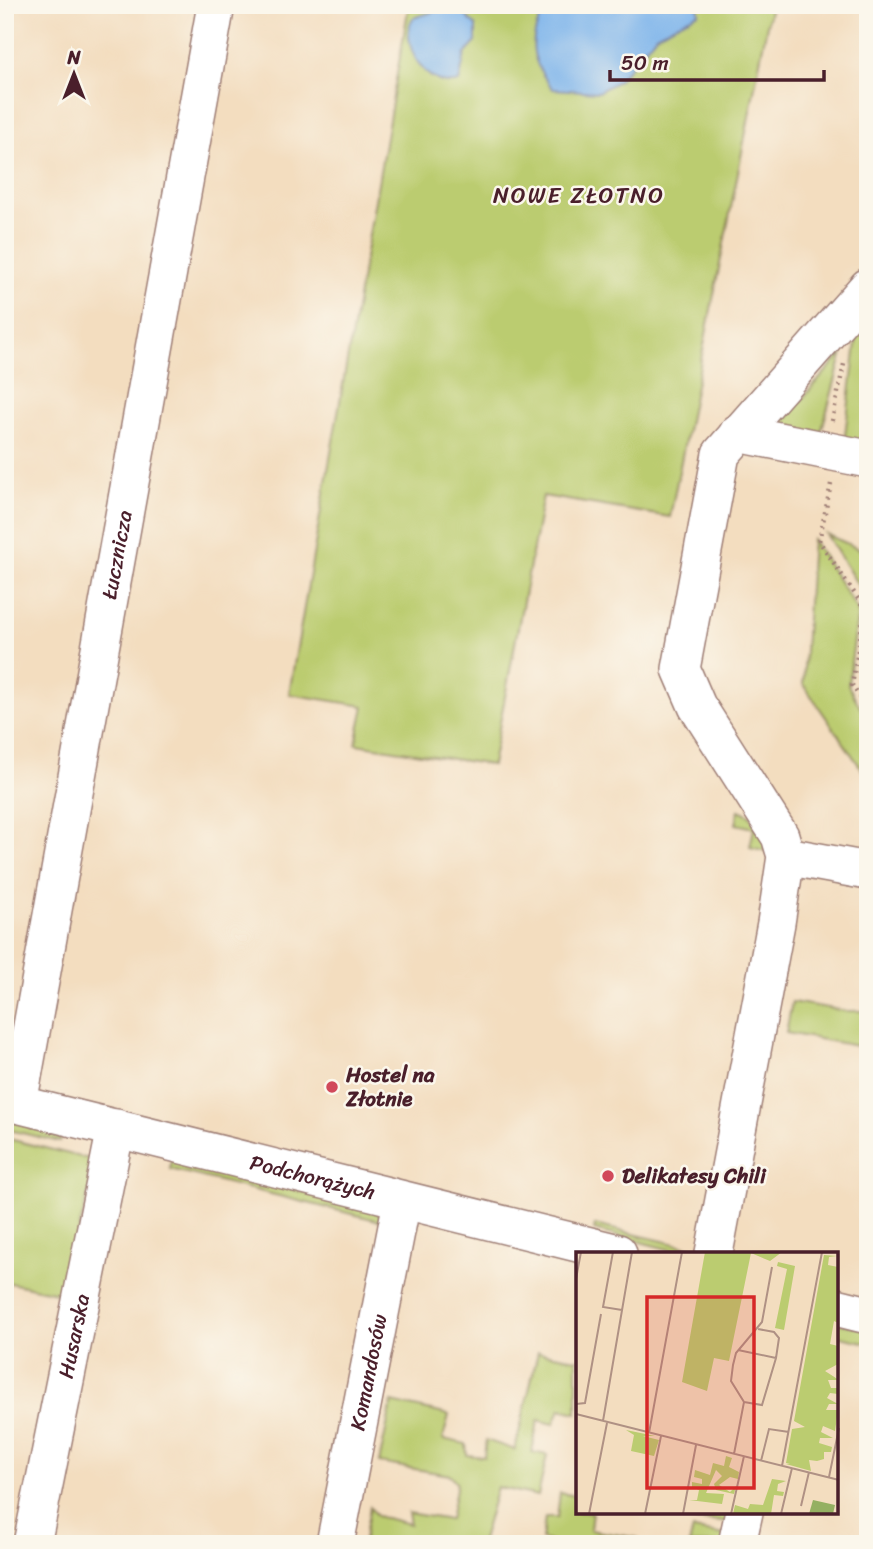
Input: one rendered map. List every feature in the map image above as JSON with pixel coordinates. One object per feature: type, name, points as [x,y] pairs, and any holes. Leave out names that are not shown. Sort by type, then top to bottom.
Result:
[{"type":"street","name":"Łucznicza","points":[[12,1103],[216,5]]},
{"type":"street","points":[[714,1252],[775,931],[786,856],[780,836],[697,706],[681,669],[721,454],[868,287]]},
{"type":"street","points":[[738,433],[868,459]]},
{"type":"street","points":[[786,856],[868,871]]},
{"type":"street","name":"Podchorążych","points":[[12,1103],[614,1252]]},
{"type":"street","name":"Husarska","points":[[32,1544],[116,1128]]},
{"type":"street","name":"Komandosów","points":[[335,1544],[402,1201]]},
{"type":"street","points":[[838,1308],[868,1315]]},
{"type":"street","points":[[737,1544],[744,1514]]},
{"type":"path","points":[[837,323],[850,334],[829,436],[834,470],[819,541],[865,609],[852,685],[868,711]]},
{"type":"green space","points":[[409,5],[771,5],[670,517],[543,496],[492,765],[356,744],[364,706],[289,694]]},
{"type":"green space","points":[[868,323],[868,448],[844,444],[857,335]]},
{"type":"green space","points":[[843,352],[819,440],[775,430]]},
{"type":"green space","points":[[826,534],[868,553],[868,601]]},
{"type":"green space","points":[[812,539],[858,611],[848,685],[868,721],[868,778],[803,684]]},
{"type":"green space","points":[[739,810],[750,815],[771,852],[750,847],[754,828],[736,824]]},
{"type":"green space","points":[[792,1002],[846,1011],[868,1011],[868,1048],[786,1033]]},
{"type":"green space","points":[[5,1113],[64,1128],[60,1142],[5,1129]]},
{"type":"green space","points":[[5,1138],[97,1161],[62,1294],[5,1282]]},
{"type":"green space","points":[[172,1159],[376,1210],[384,1222],[170,1169]]},
{"type":"green space","points":[[595,1225],[693,1248],[679,1252],[594,1230]]},
{"type":"green space","points":[[838,1323],[868,1329],[868,1343],[838,1336]]},
{"type":"green space","points":[[538,1352],[576,1359],[576,1413],[560,1409],[554,1424],[538,1420],[532,1452],[547,1455],[538,1496],[497,1487],[481,1544],[363,1544],[370,1507],[377,1516],[410,1524],[408,1513],[450,1520],[457,1483],[450,1475],[379,1463],[392,1402],[449,1415],[443,1439],[466,1444],[467,1455],[484,1457],[486,1440],[515,1450]]},
{"type":"green space","points":[[560,1493],[576,1496],[576,1514],[592,1514],[590,1530],[638,1538],[637,1544],[558,1544],[542,1539],[545,1517],[557,1517]]},
{"type":"green space","points":[[694,1514],[728,1514],[727,1522],[692,1520]]},
{"type":"green space","points":[[693,1530],[726,1535],[724,1544],[689,1544]]},
{"type":"water","points":[[552,5],[698,5],[699,13],[657,34],[618,81],[598,92],[553,89],[545,79],[536,60],[534,40],[535,30],[545,8]]},
{"type":"water","points":[[439,10],[462,12],[476,26],[476,42],[465,54],[459,82],[436,80],[426,73],[418,63],[409,40],[409,28],[413,18]]},
{"type":"place","name":"Hostel na Złotnie","points":[[332,1087]]},
{"type":"place","name":"Delikatesy Chili","points":[[608,1176]]},
{"type":"district","name":"NOWE ZŁOTNO","points":[[579,195]]}]
